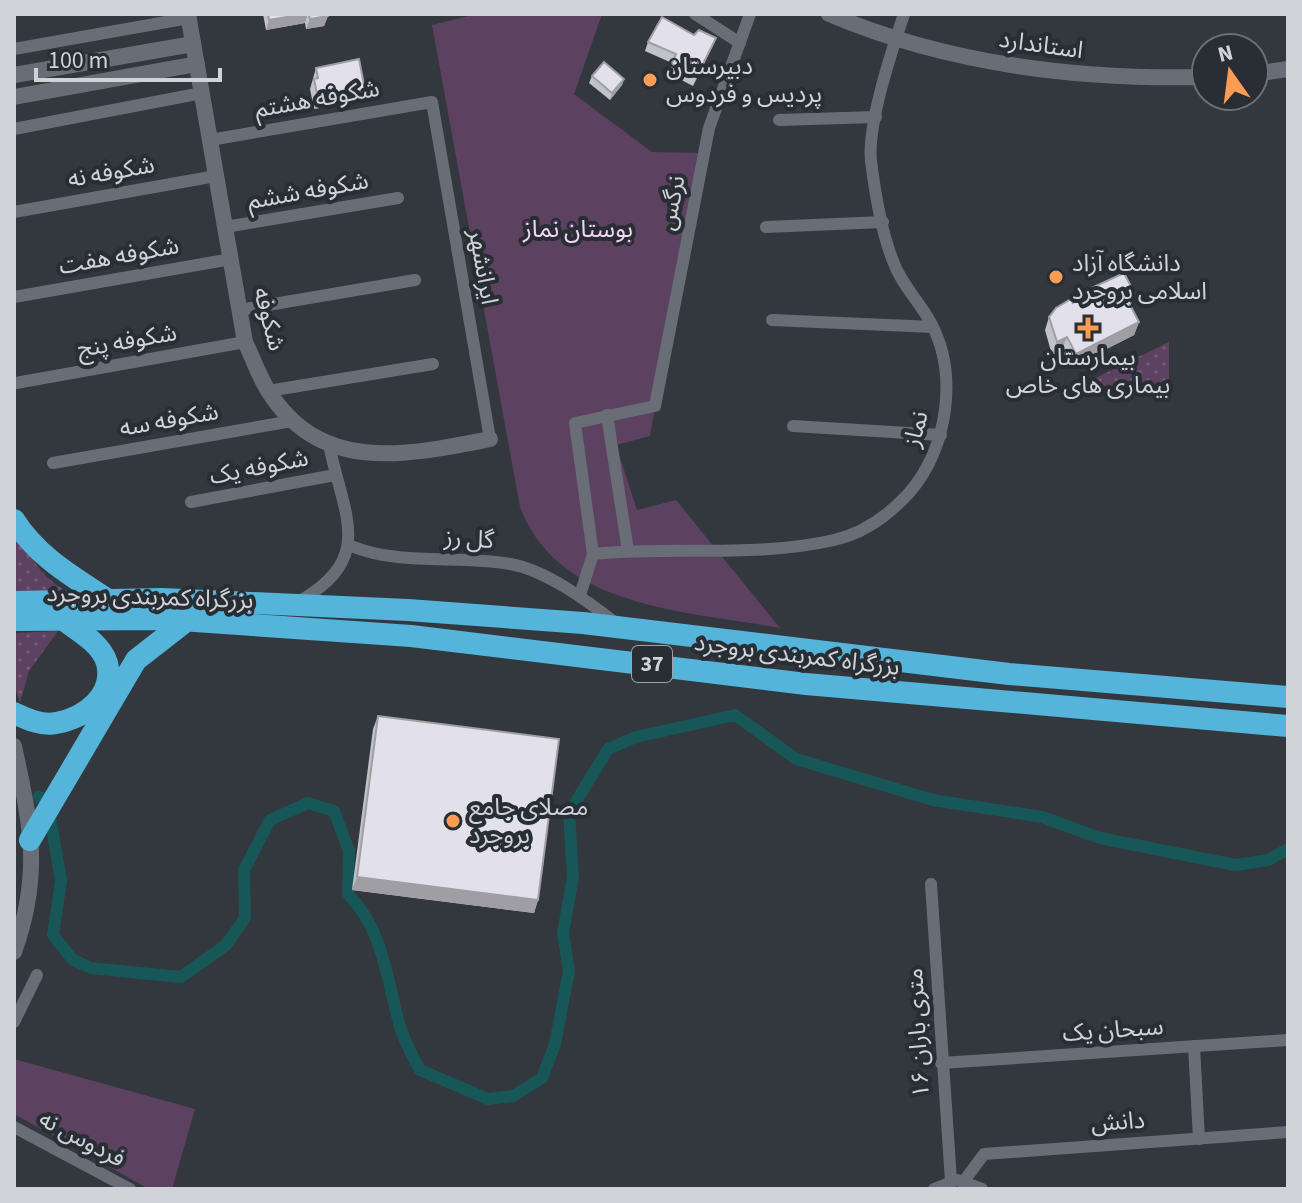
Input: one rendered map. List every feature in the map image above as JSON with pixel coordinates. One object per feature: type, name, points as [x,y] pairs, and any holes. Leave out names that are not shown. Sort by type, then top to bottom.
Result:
[{"type":"highway","points":[[14,520],[28,543],[49,561],[105,598]]},
{"type":"highway","name":"بزرگراه کمربندی بروجرد","points":[[14,602],[105,598],[296,603],[624,629],[1009,674],[1288,697]]},
{"type":"highway","points":[[14,713],[32,721],[54,724],[80,716],[97,703],[107,687],[107,661],[92,640],[62,619]]},
{"type":"highway","name":"بزرگراه کمربندی بروجرد","points":[[14,620],[186,621],[411,636],[806,684],[1288,726]]},
{"type":"highway","points":[[30,840],[136,660],[186,621]]},
{"type":"street","points":[[695,14],[740,43]]},
{"type":"street","name":"نرگس","points":[[607,415],[655,406],[709,128],[750,14]]},
{"type":"street","name":"استاندارد","points":[[829,14],[895,40],[1056,73],[1190,77]]},
{"type":"street","name":"نماز","points":[[593,554],[796,547],[837,540],[868,529],[894,510],[917,484],[938,449],[945,418],[944,379],[933,327],[893,263],[871,158],[876,117],[904,14]]},
{"type":"street","points":[[14,49],[188,16]]},
{"type":"street","name":"شکوفه","points":[[188,16],[245,342],[268,391],[292,421],[329,445],[375,455],[421,453],[490,439]]},
{"type":"street","points":[[14,75],[193,44]]},
{"type":"street","points":[[14,97],[197,64]]},
{"type":"street","points":[[14,129],[202,93]]},
{"type":"street","name":"شکوفه هشتم","points":[[210,140],[432,102]]},
{"type":"street","name":"ایرانشهر","points":[[432,102],[490,439]]},
{"type":"street","points":[[779,120],[876,117]]},
{"type":"street","name":"شکوفه نه","points":[[14,212],[216,176]]},
{"type":"street","name":"شکوفه ششم","points":[[225,227],[398,198]]},
{"type":"street","points":[[766,227],[883,222]]},
{"type":"street","name":"شکوفه هفت","points":[[14,297],[231,259]]},
{"type":"street","points":[[239,310],[415,280]]},
{"type":"street","points":[[772,320],[933,327]]},
{"type":"street","name":"شکوفه پنج","points":[[16,383],[245,342]]},
{"type":"street","points":[[268,391],[433,364]]},
{"type":"street","points":[[580,595],[593,554],[575,423],[607,415],[628,551]]},
{"type":"street","name":"شکوفه سه","points":[[53,463],[292,421]]},
{"type":"street","points":[[793,426],[941,435]]},
{"type":"street","points":[[296,603],[339,571],[351,546],[329,445]]},
{"type":"street","name":"شکوفه یک","points":[[191,502],[335,475]]},
{"type":"street","name":"گل رز","points":[[351,546],[373,555],[513,565],[580,595],[624,629]]},
{"type":"street","points":[[14,746],[30,840],[32,889],[14,952]]},
{"type":"street","name":"۱۶ متری باران","points":[[931,884],[941,1063],[958,1181]]},
{"type":"street","points":[[14,1022],[37,975]]},
{"type":"street","name":"سبحان یک","points":[[941,1063],[1288,1040]]},
{"type":"street","points":[[1194,1046],[1199,1139]]},
{"type":"street","name":"فردوس نه","points":[[14,1127],[130,1189]]},
{"type":"street","name":"دانش","points":[[958,1181],[984,1154],[1288,1132]]},
{"type":"street","points":[[934,1189],[958,1181],[982,1189]]},
{"type":"green space","name":"بوستان نماز","points":[[477,14],[602,14],[574,94],[652,152],[700,153],[650,436],[616,445],[637,510],[676,500],[780,628],[667,609],[595,586],[564,567],[538,541],[520,507],[432,25]]},
{"type":"green space","points":[[1169,342],[1169,384],[1077,387]]},
{"type":"green space","points":[[14,527],[40,569],[64,590],[14,593]]},
{"type":"green space","points":[[58,631],[29,671],[20,703],[14,684],[14,633]]},
{"type":"green space","points":[[14,1059],[195,1109],[172,1189],[149,1189],[14,1114]]},
{"type":"building","points":[[268,14],[304,14],[269,20]]},
{"type":"building","points":[[309,14],[328,14],[328,16],[310,19]]},
{"type":"building","points":[[662,17],[694,35],[699,30],[716,38],[697,76],[672,64],[676,54],[648,42]]},
{"type":"building","points":[[359,59],[365,90],[318,99],[314,79],[318,78],[316,68]]},
{"type":"building","points":[[604,62],[624,79],[612,93],[592,76]]},
{"type":"building","name":"بیمارستان بیماری های خاص","points":[[1124,273],[1135,294],[1127,299],[1139,322],[1076,354],[1067,337],[1057,342],[1049,317],[1056,308],[1071,299],[1073,303],[1089,294],[1087,290]]},
{"type":"building","name":"مصلای جامع بروجرد","points":[[378,716],[559,739],[538,900],[357,877]]},
{"type":"waterway","points":[[39,797],[47,799],[61,881],[53,935],[73,960],[91,968],[181,977],[226,945],[245,918],[244,870],[270,820],[308,803],[334,811],[349,851],[348,894],[360,908],[377,940],[401,1030],[417,1065],[420,1070],[488,1099],[513,1096],[542,1078],[555,1044],[569,971],[563,933],[573,877],[569,813],[608,749],[636,737],[735,715],[796,759],[933,800],[1042,817],[1100,838],[1235,865],[1268,860],[1288,849]]},
{"type":"place","name":"دبیرستان پردیس و فردوس","points":[[650,80]]},
{"type":"place","name":"دانشگاه آزاد اسلامی بروجرد","points":[[1056,277]]},
{"type":"place","name":"بیمارستان بیماری های خاص","points":[[1088,328]]},
{"type":"place","name":"مصلای جامع بروجرد","points":[[453,821]]}]
